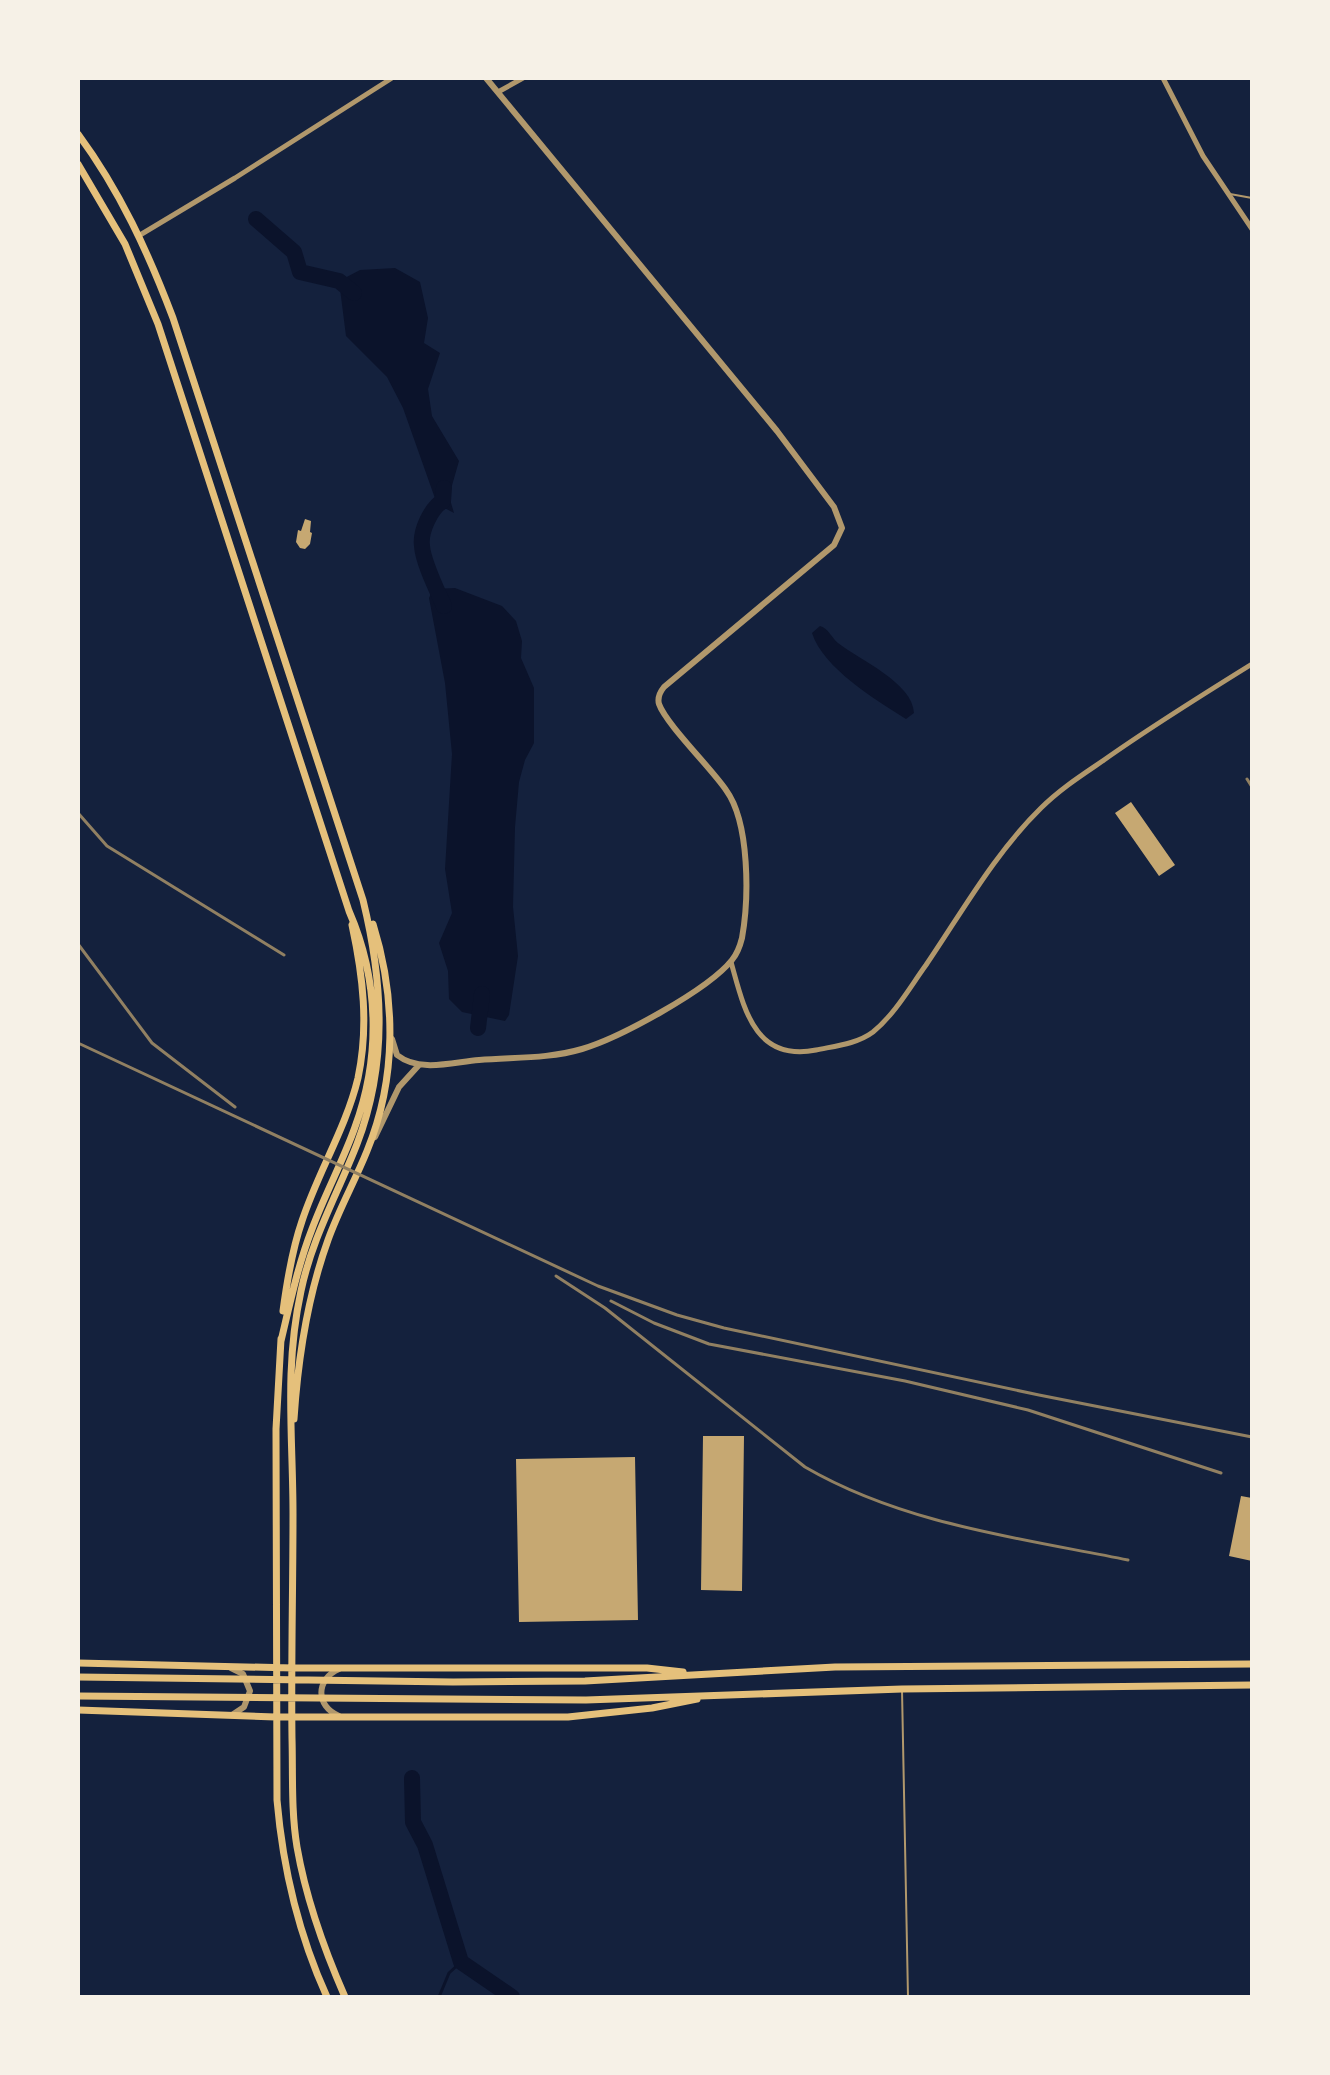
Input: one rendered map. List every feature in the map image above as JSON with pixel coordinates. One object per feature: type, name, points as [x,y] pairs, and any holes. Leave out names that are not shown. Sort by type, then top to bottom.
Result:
[{"type":"main road","points":[[78,134],[109,179],[140,235],[186,356],[382,957],[390,1034],[383,1099],[359,1168],[328,1239],[309,1304],[296,1386],[292,1476]]},
{"type":"main road","points":[[78,164],[125,244],[158,324],[349,911],[360,935],[371,981],[371,1063],[356,1124],[302,1256],[281,1341]]},
{"type":"main road","points":[[345,1997],[321,1938],[297,1847],[293,1794],[289,1375],[301,1286],[318,1234],[363,1127],[378,1063],[381,1022],[379,986],[363,900]]},
{"type":"main road","points":[[327,1997],[296,1915],[285,1870],[277,1800],[276,1429],[289,1272],[301,1222],[345,1119],[361,1057],[363,987],[349,911]]},
{"type":"main road","points":[[78,1663],[276,1668],[608,1668],[705,1674]]},
{"type":"main road","points":[[78,1677],[585,1681],[835,1667],[1252,1664]]},
{"type":"main road","points":[[78,1696],[586,1700],[902,1689],[1252,1685]]},
{"type":"main road","points":[[78,1710],[275,1717],[568,1717],[652,1708],[719,1694]]},
{"type":"street","points":[[140,235],[392,78]]},
{"type":"street","points":[[390,1034],[397,1055],[419,1065],[555,1055],[581,1049],[620,1033],[666,1009],[731,962],[741,942],[745,898],[744,859],[736,810],[720,781],[666,715],[659,697],[664,687],[834,545],[841,532],[841,520],[834,507],[777,431],[486,78]]},
{"type":"street","points":[[498,92],[523,78]]},
{"type":"street","points":[[1163,78],[1203,156],[1252,229]]},
{"type":"street","points":[[731,962],[751,1023],[777,1048],[809,1051],[862,1039],[873,1032],[898,1005],[994,866],[1040,809],[1059,791],[1142,733],[1252,664]]},
{"type":"street","points":[[359,1168],[399,1087],[419,1065]]},
{"type":"street","points":[[227,1667],[243,1674],[250,1691],[244,1707],[228,1716]]},
{"type":"street","points":[[341,1717],[327,1710],[321,1688],[329,1674],[343,1668]]},
{"type":"lane","points":[[1226,192],[1252,198]]},
{"type":"lane","points":[[902,1689],[908,1997]]},
{"type":"water","points":[[395,268],[420,282],[428,318],[424,343],[440,353],[428,389],[432,416],[459,461],[449,496],[454,513],[437,504],[403,408],[387,377],[346,336],[339,281],[360,270]]},
{"type":"water","points":[[455,588],[502,606],[516,621],[522,641],[521,658],[534,688],[534,743],[519,782],[515,827],[513,907],[518,956],[509,1015],[505,1021],[462,1012],[449,999],[448,971],[439,943],[452,913],[445,869],[452,754],[445,683],[429,598],[433,589]]},
{"type":"water","points":[[820,626],[838,643],[895,682],[905,692],[914,713],[906,719],[839,671],[827,659],[812,633]]},
{"type":"building","points":[[305,519],[311,521],[312,533],[310,544],[305,549],[296,542],[298,530],[301,531]]},
{"type":"building","points":[[1131,802],[1175,865],[1159,876],[1115,813]]},
{"type":"building","points":[[703,1436],[744,1436],[742,1591],[701,1590]]},
{"type":"building","points":[[635,1457],[638,1620],[519,1622],[516,1459]]},
{"type":"building","points":[[1241,1496],[1252,1498],[1252,1561],[1229,1556]]},
{"type":"waterway","points":[[256,219],[294,252],[300,272],[339,281],[354,293]]},
{"type":"waterway","points":[[444,488],[443,501],[431,514],[422,540],[425,560],[444,606]]},
{"type":"waterway","points":[[478,1028],[482,994]]},
{"type":"waterway","points":[[412,1778],[413,1822],[425,1845],[461,1962],[512,1997]]},
{"type":"waterway","points":[[439,1997],[449,1973],[461,1962]]},
{"type":"railway","points":[[1247,779],[1252,787]]},
{"type":"railway","points":[[78,813],[107,846],[284,955]]},
{"type":"railway","points":[[78,944],[152,1043],[235,1107]]},
{"type":"railway","points":[[78,1043],[598,1286],[677,1315],[724,1328],[1039,1395],[1252,1437]]},
{"type":"railway","points":[[556,1276],[605,1308],[805,1467],[843,1486],[881,1502],[962,1527],[1128,1560]]},
{"type":"railway","points":[[611,1301],[654,1323],[709,1344],[905,1381],[1028,1410],[1221,1473]]}]
